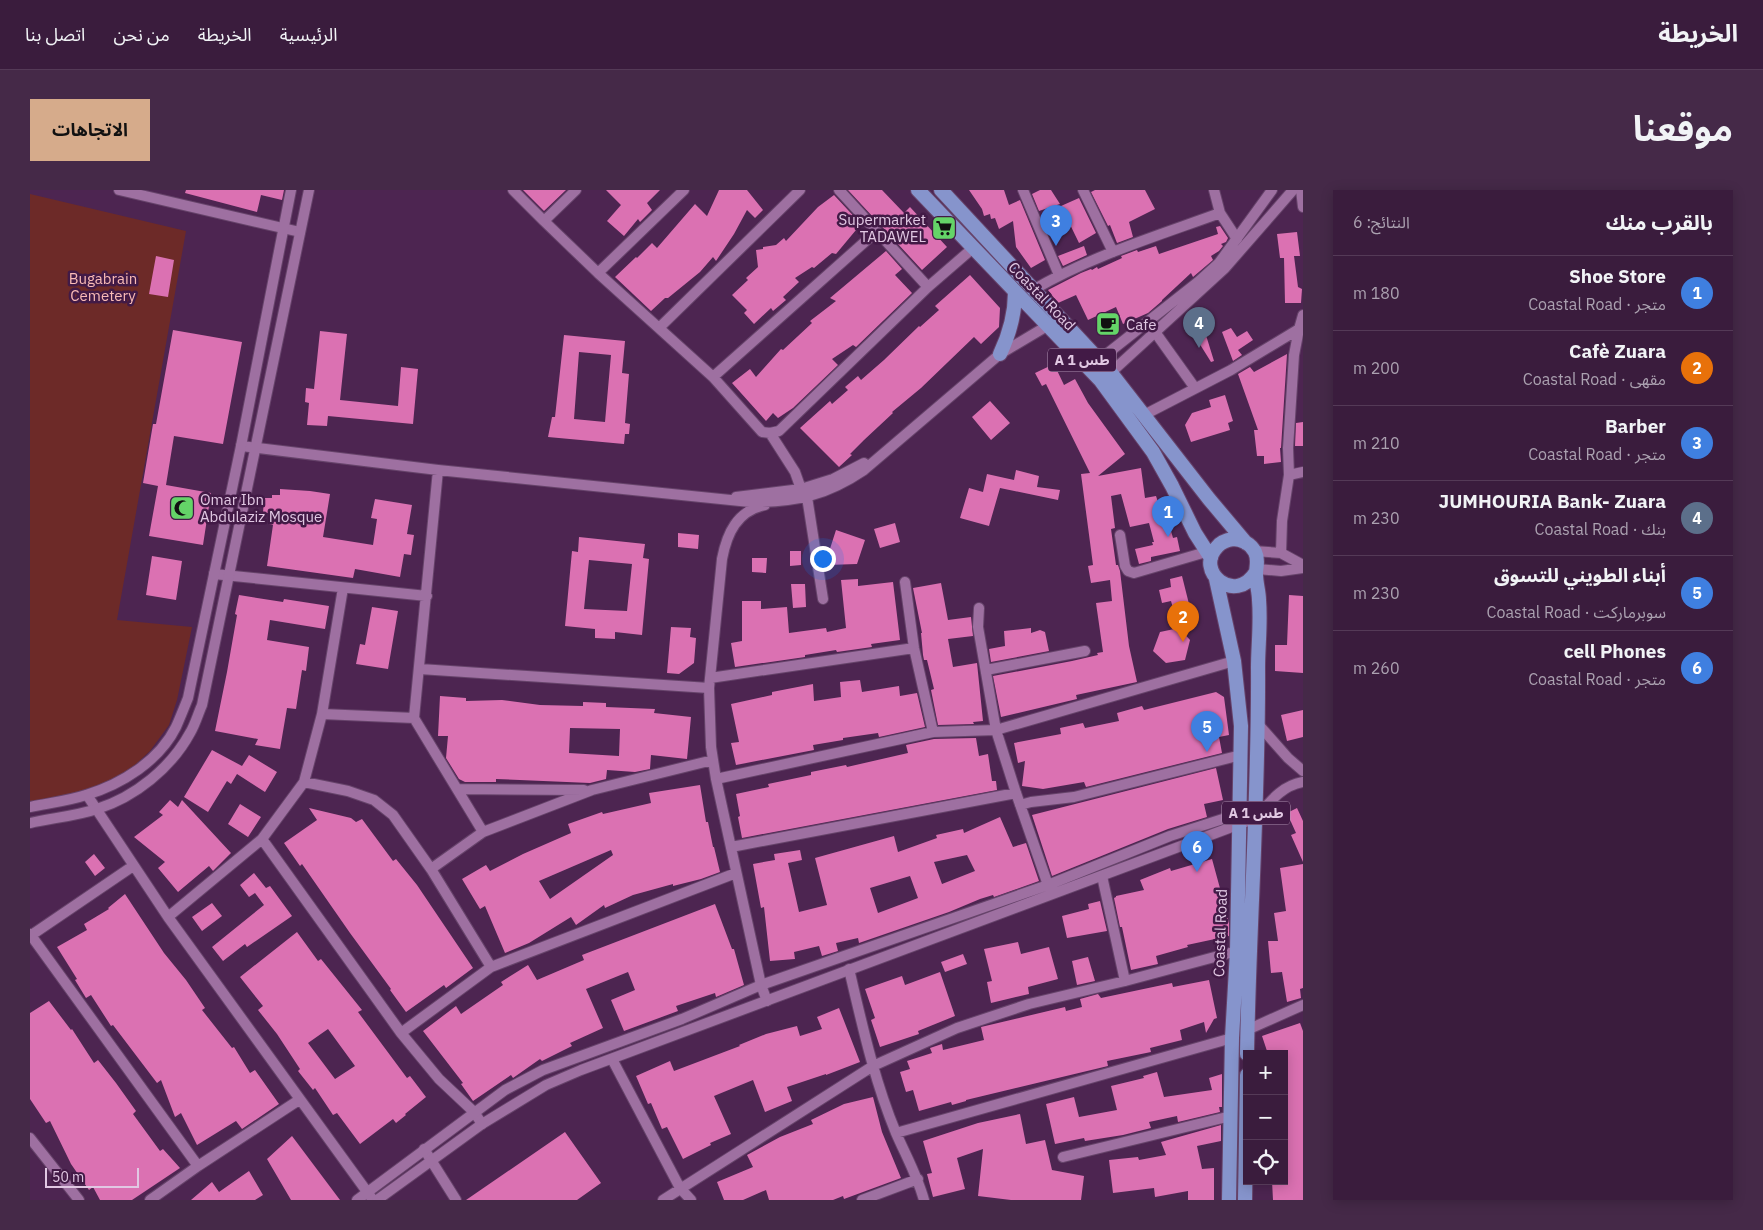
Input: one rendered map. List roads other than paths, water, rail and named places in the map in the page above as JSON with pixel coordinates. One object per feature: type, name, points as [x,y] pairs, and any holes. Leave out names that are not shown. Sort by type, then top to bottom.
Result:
[{"type":"highway","name":"Coastal Road","points":[[918,190],[1015,292],[1053,322],[1144,415],[1250,547]]},
{"type":"highway","name":"Coastal Road","points":[[941,190],[1033,290],[1053,322]]},
{"type":"highway","points":[[1000,354],[1013,324],[1015,292]]},
{"type":"highway","name":"Coastal Road","points":[[1106,377],[1152,452],[1208,555]]},
{"type":"highway","points":[[1240,540],[1250,547],[1257,556],[1256,571],[1252,579],[1245,584],[1230,587],[1216,579],[1210,566],[1208,555],[1218,545],[1225,541],[1240,540]]},
{"type":"highway","name":"Coastal Road","points":[[1247,1050],[1258,724],[1259,601],[1256,571]]},
{"type":"highway","name":"Coastal Road","points":[[1216,579],[1234,661],[1241,755],[1229,1200]]},
{"type":"highway","points":[[1245,1200],[1247,1095]]},
{"type":"street","points":[[119,190],[300,232]]},
{"type":"street","points":[[30,807],[87,795],[115,783],[138,770],[159,752],[176,728],[188,698],[241,446],[291,190]]},
{"type":"street","points":[[30,823],[97,809],[126,797],[171,760],[190,734],[202,705],[309,190]]},
{"type":"street","points":[[513,190],[598,273],[712,377],[762,432],[770,434],[779,431],[928,287],[973,248]]},
{"type":"street","points":[[544,221],[576,190]]},
{"type":"street","points":[[598,273],[684,190]]},
{"type":"street","points":[[659,328],[800,190]]},
{"type":"street","points":[[839,190],[928,287]]},
{"type":"street","points":[[1023,190],[1059,275]]},
{"type":"street","points":[[1083,190],[1113,252]]},
{"type":"street","points":[[1214,190],[1220,213],[1237,240]]},
{"type":"street","points":[[1094,364],[1198,282],[1219,262],[1272,190]]},
{"type":"street","points":[[1106,377],[1225,268],[1293,190]]},
{"type":"street","points":[[1302,190],[1303,207]]},
{"type":"street","points":[[1033,290],[1059,275],[1113,252],[1220,213]]},
{"type":"street","points":[[712,377],[877,231]]},
{"type":"street","points":[[1281,553],[1282,521],[1288,475],[1288,439],[1294,355],[1298,329],[1303,315]]},
{"type":"street","points":[[726,499],[825,492],[844,483],[864,470],[1000,354],[1053,322]]},
{"type":"street","points":[[1144,415],[1231,370],[1298,329]]},
{"type":"street","points":[[1155,332],[1195,388]]},
{"type":"street","points":[[770,434],[795,472],[804,493],[823,598]]},
{"type":"street","points":[[241,446],[438,470],[774,503]]},
{"type":"street","points":[[438,470],[414,718],[483,832]]},
{"type":"street","points":[[1288,475],[1303,472]]},
{"type":"street","points":[[767,1001],[761,985],[716,779],[711,747],[709,683],[722,558],[726,540],[734,525],[745,514],[759,506],[804,493]]},
{"type":"street","points":[[1120,535],[1125,566],[1128,572],[1134,573],[1208,555]]},
{"type":"street","points":[[1250,547],[1281,553],[1303,566]]},
{"type":"street","points":[[1256,571],[1281,571],[1303,566]]},
{"type":"street","points":[[214,574],[427,596]]},
{"type":"street","points":[[905,582],[914,648],[933,732]]},
{"type":"street","points":[[168,917],[262,839],[304,782],[322,714],[343,588]]},
{"type":"street","points":[[979,608],[978,627],[996,730],[1048,885]]},
{"type":"street","points":[[420,669],[709,683],[914,648]]},
{"type":"street","points":[[986,670],[1085,651]]},
{"type":"street","points":[[716,779],[933,732],[996,730],[1234,661]]},
{"type":"street","points":[[322,714],[414,718]]},
{"type":"street","points":[[1258,724],[1288,758],[1303,771]]},
{"type":"street","points":[[1020,805],[1074,797],[1241,755]]},
{"type":"street","points":[[431,869],[483,832],[592,790],[713,760]]},
{"type":"street","points":[[304,782],[348,791],[374,800],[393,815],[431,869],[491,967]]},
{"type":"street","points":[[377,1200],[482,1124],[546,1085],[1102,876],[1256,813],[1277,794],[1290,786],[1303,782]]},
{"type":"street","points":[[458,790],[592,790]]},
{"type":"street","points":[[731,847],[1016,794]]},
{"type":"street","points":[[87,795],[168,917],[370,1196]]},
{"type":"street","points":[[357,1200],[370,1196],[424,1149],[505,1090],[543,1070],[682,1019],[761,985],[1048,885],[1170,836],[1239,819]]},
{"type":"street","points":[[262,839],[401,1033],[439,1080],[474,1112],[482,1124]]},
{"type":"street","points":[[133,866],[30,935],[198,1166]]},
{"type":"street","points":[[401,1033],[491,967],[736,874]]},
{"type":"street","points":[[1102,876],[1125,981]]},
{"type":"street","points":[[663,1200],[873,1066],[957,1028],[1029,1004],[1237,951]]},
{"type":"street","points":[[849,970],[873,1066],[896,1133],[918,1178],[924,1200]]},
{"type":"street","points":[[1247,1030],[1303,1005]]},
{"type":"street","points":[[896,1133],[1232,1038]]},
{"type":"street","points":[[612,1059],[680,1188],[691,1200]]},
{"type":"street","points":[[150,1200],[299,1100]]},
{"type":"street","points":[[1064,1157],[1231,1116]]},
{"type":"street","points":[[31,1143],[79,1200]]},
{"type":"street","points":[[424,1149],[456,1200]]},
{"type":"street","points":[[862,1200],[918,1178]]},
{"type":"place","name":"Supermarket TADAWEL","points":[[944,228]]},
{"type":"place","name":"Barber","points":[[1056,246]]},
{"type":"place","name":"Cafe","points":[[1108,324]]},
{"type":"place","name":"JUMHOURIA Bank- Zuara","points":[[1199,348]]},
{"type":"place","name":"Omar Ibn Abdulaziz Mosque","points":[[182,508]]},
{"type":"place","name":"Shoe Store","points":[[1168,537]]},
{"type":"place","name":"Cafè Zuara","points":[[1183,642]]},
{"type":"place","name":"أبناء الطويني للتسوق","points":[[1207,752]]},
{"type":"place","name":"cell Phones","points":[[1197,872]]},
{"type":"park label","name":"Bugabrain Cemetery","points":[[103,286]]}]
